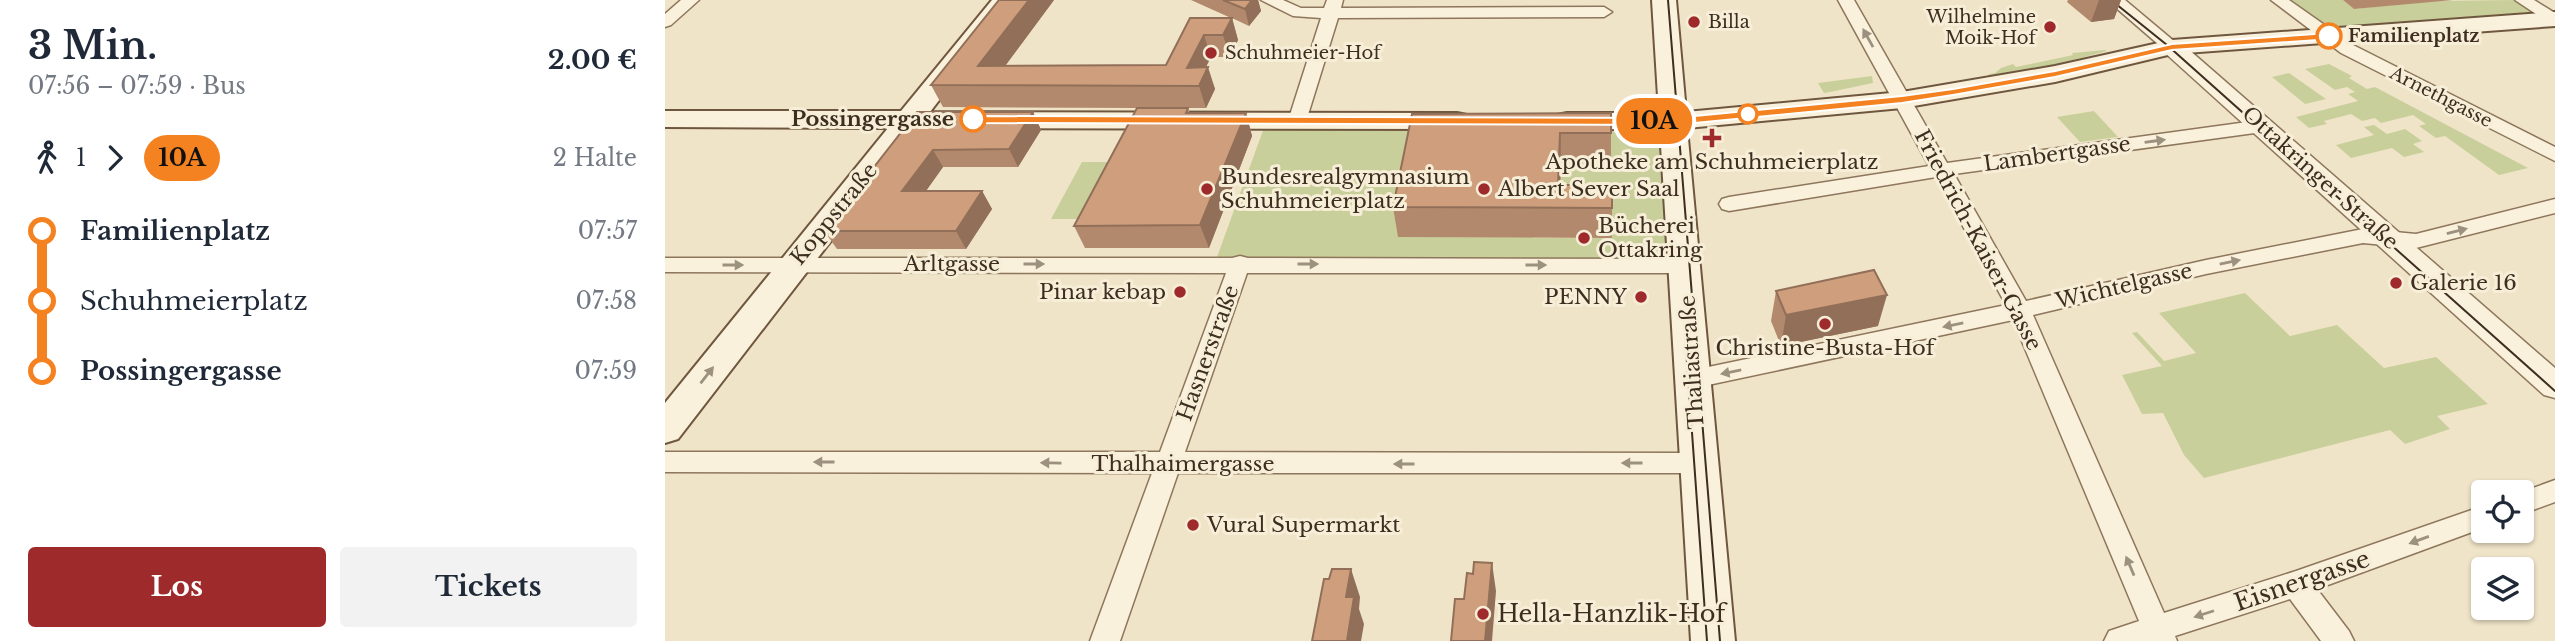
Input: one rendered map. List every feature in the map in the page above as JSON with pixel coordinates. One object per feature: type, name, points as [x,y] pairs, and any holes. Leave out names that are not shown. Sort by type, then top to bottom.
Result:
[{"type":"main road","name":"Koppstraße","points":[[665,429],[1004,0]]},
{"type":"main road","name":"Thaliastraße","points":[[1664,0],[1713,641]]},
{"type":"main road","points":[[1541,121],[1674,121],[1896,88],[2055,74],[2172,47],[2329,36],[2541,15]]},
{"type":"main road","points":[[665,119],[1298,118],[1486,121]]},
{"type":"street","points":[[668,16],[691,0]]},
{"type":"street","points":[[1269,0],[1299,13],[1333,6],[1604,12]]},
{"type":"street","name":"Friedrich-Kaiser-Gasse","points":[[1846,0],[2020,310],[2160,635]]},
{"type":"street","name":"Ottakringer Straße","points":[[2115,0],[2172,47],[2555,386]]},
{"type":"street","points":[[2279,0],[2329,36]]},
{"type":"street","points":[[1298,118],[1333,6]]},
{"type":"street","points":[[2541,15],[2555,33]]},
{"type":"street","name":"Arnethgasse","points":[[2329,36],[2347,49],[2555,155]]},
{"type":"street","name":"Lambertgasse","points":[[1729,204],[1942,170],[2262,126]]},
{"type":"street","name":"Wichtelgasse","points":[[1694,380],[2020,310],[2109,288],[2363,236],[2416,241],[2555,206]]},
{"type":"street","points":[[1240,264],[1685,266]]},
{"type":"street","name":"Arltgasse","points":[[665,265],[1240,264]]},
{"type":"street","name":"Hasnerstraße","points":[[1105,641],[1240,264]]},
{"type":"street","name":"Thalhaimergasse","points":[[665,462],[1168,465],[1700,463]]},
{"type":"street","points":[[2534,499],[2555,491]]},
{"type":"street","name":"Eisnergasse","points":[[2119,641],[2160,635],[2471,521]]},
{"type":"street","points":[[2296,584],[2339,641]]},
{"type":"green space","name":"Familienplatz","points":[[2290,0],[2343,0],[2354,9],[2430,1],[2514,0],[2533,12],[2337,27],[2322,23]]},
{"type":"green space","points":[[2107,51],[2033,71],[1987,78],[1989,74],[2013,64],[2016,67],[2073,55],[2072,53]]},
{"type":"green space","points":[[2329,64],[2352,76],[2349,78],[2367,89],[2375,87],[2528,168],[2499,175],[2445,136],[2436,138],[2419,126],[2426,124],[2413,115],[2381,123],[2375,118],[2362,121],[2351,114],[2309,128],[2296,117],[2358,101],[2348,94],[2355,92],[2347,87],[2335,90],[2305,69]]},
{"type":"green space","points":[[2289,73],[2326,99],[2305,104],[2272,77]]},
{"type":"green space","points":[[1872,76],[1873,83],[1824,93],[1818,83]]},
{"type":"green space","points":[[2094,111],[2118,137],[2080,142],[2057,117]]},
{"type":"green space","points":[[1674,121],[1685,266],[1240,263],[1217,257],[1265,125]],"holes":[[[1540,143],[1611,162],[1559,163],[1550,215],[1612,238],[1533,238]]]},
{"type":"green space","points":[[2374,125],[2387,134],[2405,129],[2422,141],[2413,144],[2424,152],[2404,157],[2392,148],[2351,158],[2336,145],[2374,135],[2364,127]]},
{"type":"green space","points":[[1082,162],[1121,162],[1093,219],[1051,219]]},
{"type":"green space","points":[[2245,293],[2290,336],[2337,325],[2384,368],[2436,357],[2488,404],[2437,416],[2450,429],[2405,444],[2390,430],[2204,478],[2184,455],[2163,413],[2142,414],[2122,375],[2162,366],[2132,333],[2137,332],[2164,361],[2196,353],[2159,313]]},
{"type":"building","points":[[999,0],[1029,0],[978,66],[1166,65],[1190,18],[1232,18],[1223,35],[1204,35],[1187,68],[1208,67],[1199,86],[931,85]]},
{"type":"building","points":[[1223,0],[1252,0],[1245,9]]},
{"type":"building","points":[[1137,108],[1188,108],[1186,113],[1246,113],[1200,225],[1074,226]]},
{"type":"building","points":[[917,112],[1033,112],[1009,149],[933,150],[902,191],[982,191],[956,231],[824,231]]},
{"type":"building","points":[[1611,113],[1611,133],[1560,133],[1558,185],[1612,185],[1612,208],[1393,207],[1412,114]]},
{"type":"building","points":[[1874,270],[1887,295],[1786,315],[1776,291]]},
{"type":"building","points":[[1474,562],[1492,563],[1485,641],[1451,641],[1455,599],[1464,599],[1467,573],[1473,574]]},
{"type":"building","points":[[1332,569],[1351,569],[1346,597],[1354,597],[1347,641],[1312,641],[1324,579],[1329,579]]},
{"type":"tram line","points":[[1668,0],[1720,641]]},
{"type":"tram line","points":[[2111,0],[2167,45],[2555,391]]},
{"type":"tram line","points":[[1686,349],[1707,641]]},
{"type":"bus line","name":"10A","points":[[973,119],[1674,121],[1902,100],[2055,74],[2172,47],[2329,36]]},
{"type":"place","name":"Billa","points":[[1694,22]]},
{"type":"place","name":"Wilhelmine Moik-Hof","points":[[2050,27]]},
{"type":"place","name":"Familienplatz","points":[[2329,36]]},
{"type":"place","name":"Schuhmeier-Hof","points":[[1211,53]]},
{"type":"place","name":"Possingergasse","points":[[973,119]]},
{"type":"place","name":"Apotheke am Schuhmeierplatz","points":[[1712,138]]},
{"type":"place","name":"Bundesrealgymnasium Schuhmeierplatz","points":[[1207,189]]},
{"type":"place","name":"Albert Sever Saal","points":[[1484,189]]},
{"type":"place","name":"Bücherei Ottakring","points":[[1584,238]]},
{"type":"place","name":"Galerie 16","points":[[2396,283]]},
{"type":"place","name":"Pinar kebap","points":[[1180,292]]},
{"type":"place","name":"PENNY","points":[[1641,297]]},
{"type":"place","name":"Christine-Busta-Hof","points":[[1825,324]]},
{"type":"place","name":"Vural Supermarkt","points":[[1193,525]]},
{"type":"place","name":"Hella-Hanzlik-Hof","points":[[1483,614]]}]
